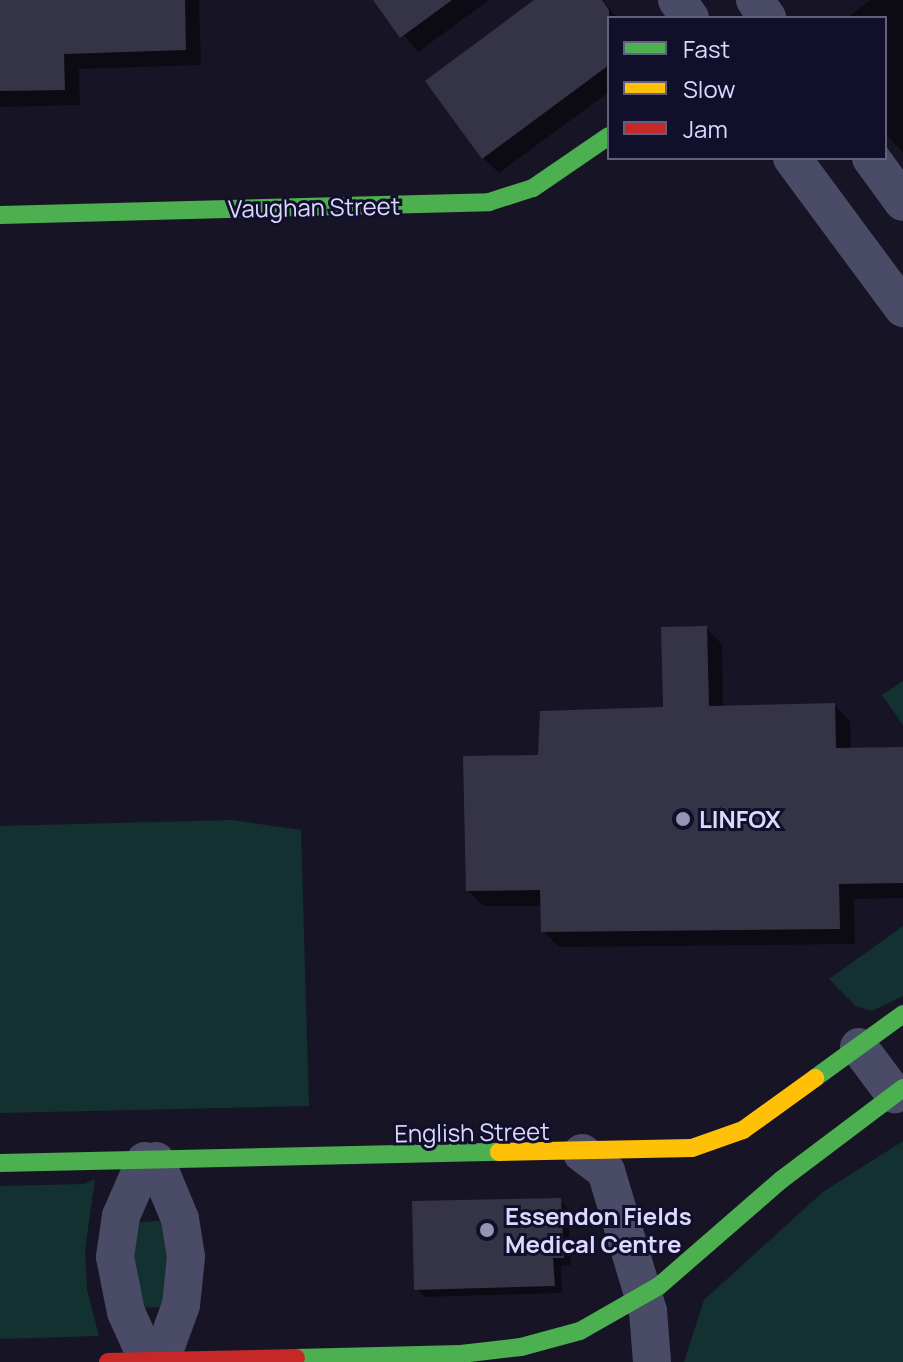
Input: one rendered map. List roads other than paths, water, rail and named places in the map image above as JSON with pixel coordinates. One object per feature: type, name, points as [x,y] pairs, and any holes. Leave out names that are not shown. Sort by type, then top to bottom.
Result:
[{"type":"street","name":"Vaughan Street","points":[[0,215],[489,202],[533,188],[607,137]]},
{"type":"street","points":[[793,160],[903,308]]},
{"type":"street","points":[[872,160],[903,202]]},
{"type":"street","name":"English Street","points":[[0,1163],[667,1151],[720,1141],[780,1105],[903,1014]]},
{"type":"street","points":[[108,1362],[461,1354],[521,1347],[591,1326],[644,1296],[781,1180],[898,1091],[859,1047]]},
{"type":"street","points":[[582,1153],[599,1160],[606,1171],[644,1296],[652,1362]]},
{"type":"street","points":[[150,1161],[180,1219],[186,1257],[181,1305],[155,1361]]},
{"type":"street","points":[[150,1161],[121,1216],[115,1257],[126,1312],[155,1361]]},
{"type":"street","points":[[521,1347],[561,1362]]},
{"type":"place","name":"LINFOX","points":[[683,819]]},
{"type":"place","name":"Essendon Fields Medical Centre","points":[[487,1230]]}]
